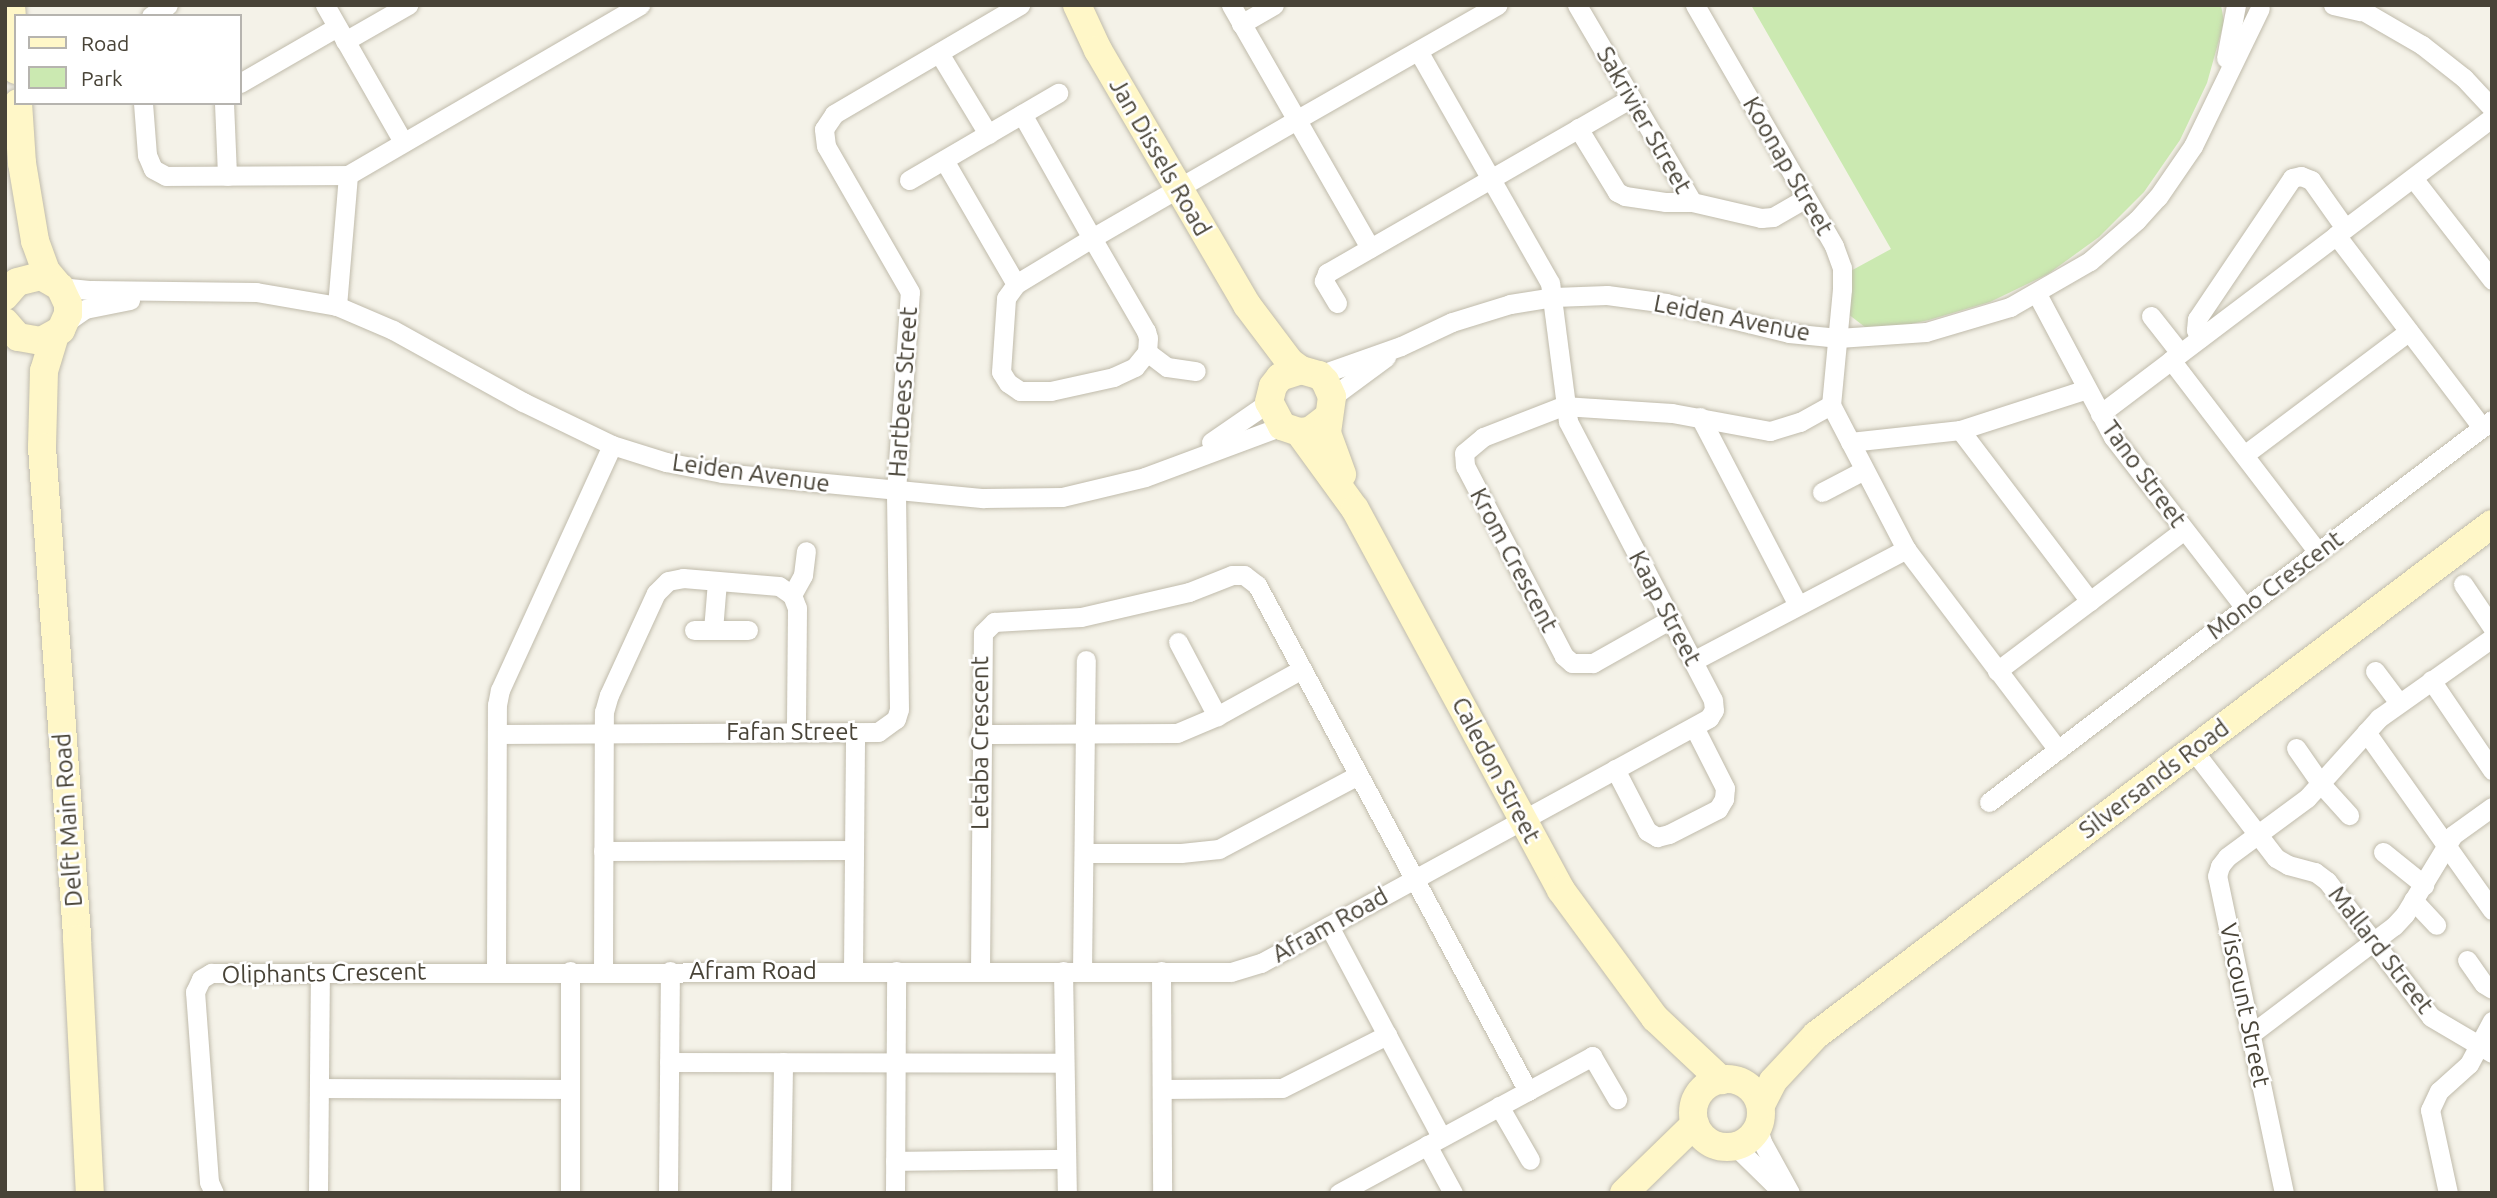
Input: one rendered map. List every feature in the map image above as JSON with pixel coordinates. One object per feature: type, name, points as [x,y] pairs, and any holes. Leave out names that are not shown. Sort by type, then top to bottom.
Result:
[{"type":"street","points":[[11,5],[14,49]]},
{"type":"street","points":[[325,5],[403,142]]},
{"type":"street","points":[[242,82],[408,5]]},
{"type":"street","points":[[143,105],[147,155],[153,169],[173,178],[348,175],[617,11],[640,5]]},
{"type":"street","name":"Hartbees Street","points":[[896,491],[910,292],[826,146],[824,134],[834,114],[1020,5]]},
{"type":"street","name":"Jan Dissels Road","points":[[1077,5],[1098,50],[1247,306],[1290,362],[1320,390]]},
{"type":"street","points":[[1231,5],[1370,248]]},
{"type":"street","points":[[1241,24],[1274,5]]},
{"type":"street","points":[[1022,114],[1092,238],[1146,331],[1147,352],[1140,363],[1114,377],[1051,391],[1014,388],[1004,378],[1000,364],[1006,298],[1016,284],[1092,238],[1178,188],[1498,5]]},
{"type":"street","name":"Sakrivier Street","points":[[1577,5],[1692,202],[1761,218],[1773,217],[1806,198]]},
{"type":"street","name":"Koonap Street","points":[[1695,5],[1834,246],[1842,268],[1838,338]]},
{"type":"street","name":"Leiden Avenue","points":[[2221,90],[2236,5]]},
{"type":"street","points":[[2333,5],[2356,8],[2422,45],[2464,78],[2492,108]]},
{"type":"street","name":"Leiden Avenue","points":[[1320,390],[1452,322],[1510,304],[1554,297],[1607,295],[1666,303],[1788,332],[1838,338],[1897,336],[1945,328],[1983,317],[2037,294],[2090,261],[2144,212],[2193,146],[2258,6]]},
{"type":"street","name":"Kaap Street","points":[[1419,51],[1544,270],[1554,297],[1563,406],[1568,421],[1713,700],[1714,710],[1709,718],[1522,820]]},
{"type":"street","points":[[939,53],[988,134]]},
{"type":"street","points":[[909,180],[1058,93]]},
{"type":"street","points":[[1337,303],[1325,276],[1631,98]]},
{"type":"street","points":[[10,329],[33,342],[60,329],[68,304],[58,285],[46,271],[35,241],[22,163],[18,105]]},
{"type":"street","points":[[224,105],[227,176]]},
{"type":"street","points":[[2100,414],[2492,118]]},
{"type":"street","points":[[1578,128],[1617,192],[1665,202],[1692,202]]},
{"type":"street","points":[[944,160],[1016,284]]},
{"type":"street","points":[[9,290],[22,163]]},
{"type":"street","points":[[337,306],[348,175]]},
{"type":"street","points":[[2200,338],[2196,330],[2197,319],[2292,178],[2301,176],[2311,180],[2341,232],[2409,331],[2487,424]]},
{"type":"street","points":[[2413,177],[2492,280]]},
{"type":"street","points":[[9,290],[32,276],[58,285]]},
{"type":"street","name":"Leiden Avenue","points":[[58,285],[176,292],[256,292],[337,306],[394,330],[523,402],[612,445],[693,469],[896,491],[984,498],[1062,497],[1145,477],[1188,459],[1281,411]]},
{"type":"street","name":"Leiden Avenue","points":[[60,329],[78,313],[95,307],[176,292]]},
{"type":"street","name":"Tano Street","points":[[2037,294],[2113,437],[2245,608]]},
{"type":"street","name":"Jan Dissels Road","points":[[1247,306],[1281,411]]},
{"type":"street","points":[[2151,316],[2244,455],[2318,552]]},
{"type":"street","name":"Delft Main Road","points":[[10,329],[32,387],[42,447],[77,939],[90,1193]]},
{"type":"street","name":"Delft Main Road","points":[[42,447],[44,372],[60,329]]},
{"type":"street","points":[[2244,455],[2409,331]]},
{"type":"street","points":[[1838,338],[1830,385],[1830,405],[1906,549],[2058,750]]},
{"type":"street","points":[[1147,352],[1167,367],[1196,370]]},
{"type":"street","points":[[1280,377],[1320,390],[1310,431],[1281,411],[1280,377]]},
{"type":"street","points":[[1850,442],[1960,430],[2087,389]]},
{"type":"street","name":"Caledon Street","points":[[1320,390],[1327,433],[1355,509],[1522,820],[1580,919],[1656,1018],[1681,1063],[1695,1113]]},
{"type":"street","points":[[1563,406],[1700,416],[1770,431],[1792,426],[1830,405]]},
{"type":"street","name":"Krom Crescent","points":[[1563,406],[1483,438],[1464,453],[1465,466],[1564,656],[1572,663],[1593,663],[1671,619]]},
{"type":"street","name":"Leiden Avenue","points":[[1188,459],[1281,411]]},
{"type":"street","name":"Caledon Street","points":[[1281,411],[1355,509]]},
{"type":"street","points":[[1700,416],[1798,605]]},
{"type":"street","name":"Mono Crescent","points":[[1989,802],[2487,424]]},
{"type":"street","points":[[1960,430],[2090,601]]},
{"type":"street","points":[[496,971],[497,734],[500,690],[612,445]]},
{"type":"street","points":[[1822,492],[1864,470]]},
{"type":"street","name":"Fafan Street","points":[[497,734],[878,732],[896,719],[899,709],[896,491]]},
{"type":"street","name":"Silversands Road","points":[[1759,1117],[1773,1081],[1816,1035],[2492,524]]},
{"type":"street","points":[[1997,671],[2184,530]]},
{"type":"street","points":[[1693,661],[1906,549]]},
{"type":"street","points":[[792,595],[803,575],[806,551]]},
{"type":"street","name":"Letaba Crescent","points":[[981,971],[981,639],[986,627],[994,622],[1081,617],[1189,593],[1238,574],[1249,577],[1257,585],[1528,1091]]},
{"type":"street","points":[[603,971],[604,733],[609,695],[656,593],[668,581],[682,578],[779,586],[792,595],[797,608],[796,733]]},
{"type":"street","points":[[717,581],[703,630],[748,630]]},
{"type":"street","points":[[2463,584],[2492,627]]},
{"type":"street","name":"Viscount Street","points":[[2284,1193],[2217,876],[2227,857],[2321,784],[2366,732],[2398,702],[2492,638]]},
{"type":"street","points":[[1178,642],[1217,716]]},
{"type":"street","points":[[1067,1193],[1064,1158],[1064,1063],[1084,853],[1086,660]]},
{"type":"street","points":[[980,734],[1177,733],[1217,716],[1302,670]]},
{"type":"street","points":[[2375,671],[2398,702]]},
{"type":"street","points":[[2431,680],[2492,769]]},
{"type":"street","points":[[1615,769],[1647,831],[1657,837],[1669,834],[1718,808],[1724,799],[1725,788],[1694,727]]},
{"type":"street","points":[[853,971],[855,732]]},
{"type":"street","points":[[2366,732],[2492,910]]},
{"type":"street","points":[[2296,748],[2321,784],[2349,815]]},
{"type":"street","name":"Mallard Street","points":[[2193,750],[2258,835],[2283,863],[2315,872],[2327,881],[2431,1017],[2485,1049]]},
{"type":"street","points":[[1084,853],[1181,853],[1219,849],[1358,775]]},
{"type":"street","points":[[2251,1034],[2394,926],[2460,828],[2492,807]]},
{"type":"street","name":"Afram Road","points":[[496,971],[1231,972],[1247,968],[1329,926],[1522,820]]},
{"type":"street","points":[[603,850],[854,850]]},
{"type":"street","points":[[2383,852],[2418,893],[2436,925]]},
{"type":"street","points":[[1329,926],[1387,1035],[1434,1141],[1453,1193]]},
{"type":"street","points":[[2467,960],[2484,984],[2492,989]]},
{"type":"street","name":"Oliphants Crescent","points":[[214,1193],[209,1182],[197,985],[206,975],[217,972],[496,971]]},
{"type":"street","points":[[569,971],[570,1193]]},
{"type":"street","points":[[668,1193],[670,971]]},
{"type":"street","points":[[895,1193],[896,971]]},
{"type":"street","points":[[1161,971],[1162,1193]]},
{"type":"street","points":[[318,1193],[320,973]]},
{"type":"street","name":"Caledon Street","points":[[1656,1018],[1728,1080]]},
{"type":"street","points":[[2448,1193],[2430,1110],[2436,1096],[2485,1049],[2492,1021]]},
{"type":"street","points":[[1162,1089],[1282,1088],[1387,1035]]},
{"type":"street","name":"Silversands Road","points":[[1728,1080],[1816,1035]]},
{"type":"street","points":[[1349,1190],[1592,1056],[1617,1099]]},
{"type":"street","points":[[669,1062],[1064,1063]]},
{"type":"street","points":[[781,1193],[783,1062]]},
{"type":"street","points":[[1629,1189],[1695,1113],[1705,1088],[1728,1080],[1747,1086],[1759,1117],[1762,1142],[1790,1193]]},
{"type":"street","points":[[319,1088],[570,1089]]},
{"type":"street","points":[[1499,1106],[1530,1160]]},
{"type":"street","points":[[1695,1113],[1703,1137],[1726,1146],[1783,1193]]},
{"type":"street","points":[[1629,1189],[1699,1149],[1745,1143],[1759,1117]]},
{"type":"street","points":[[895,1161],[1064,1158]]},
{"type":"green space","points":[[1751,5],[2221,5],[2224,22],[2207,83],[2180,140],[2144,192],[2099,237],[2048,274],[1990,302],[1897,327],[1865,327],[1848,314],[1847,273],[1891,249]]}]
